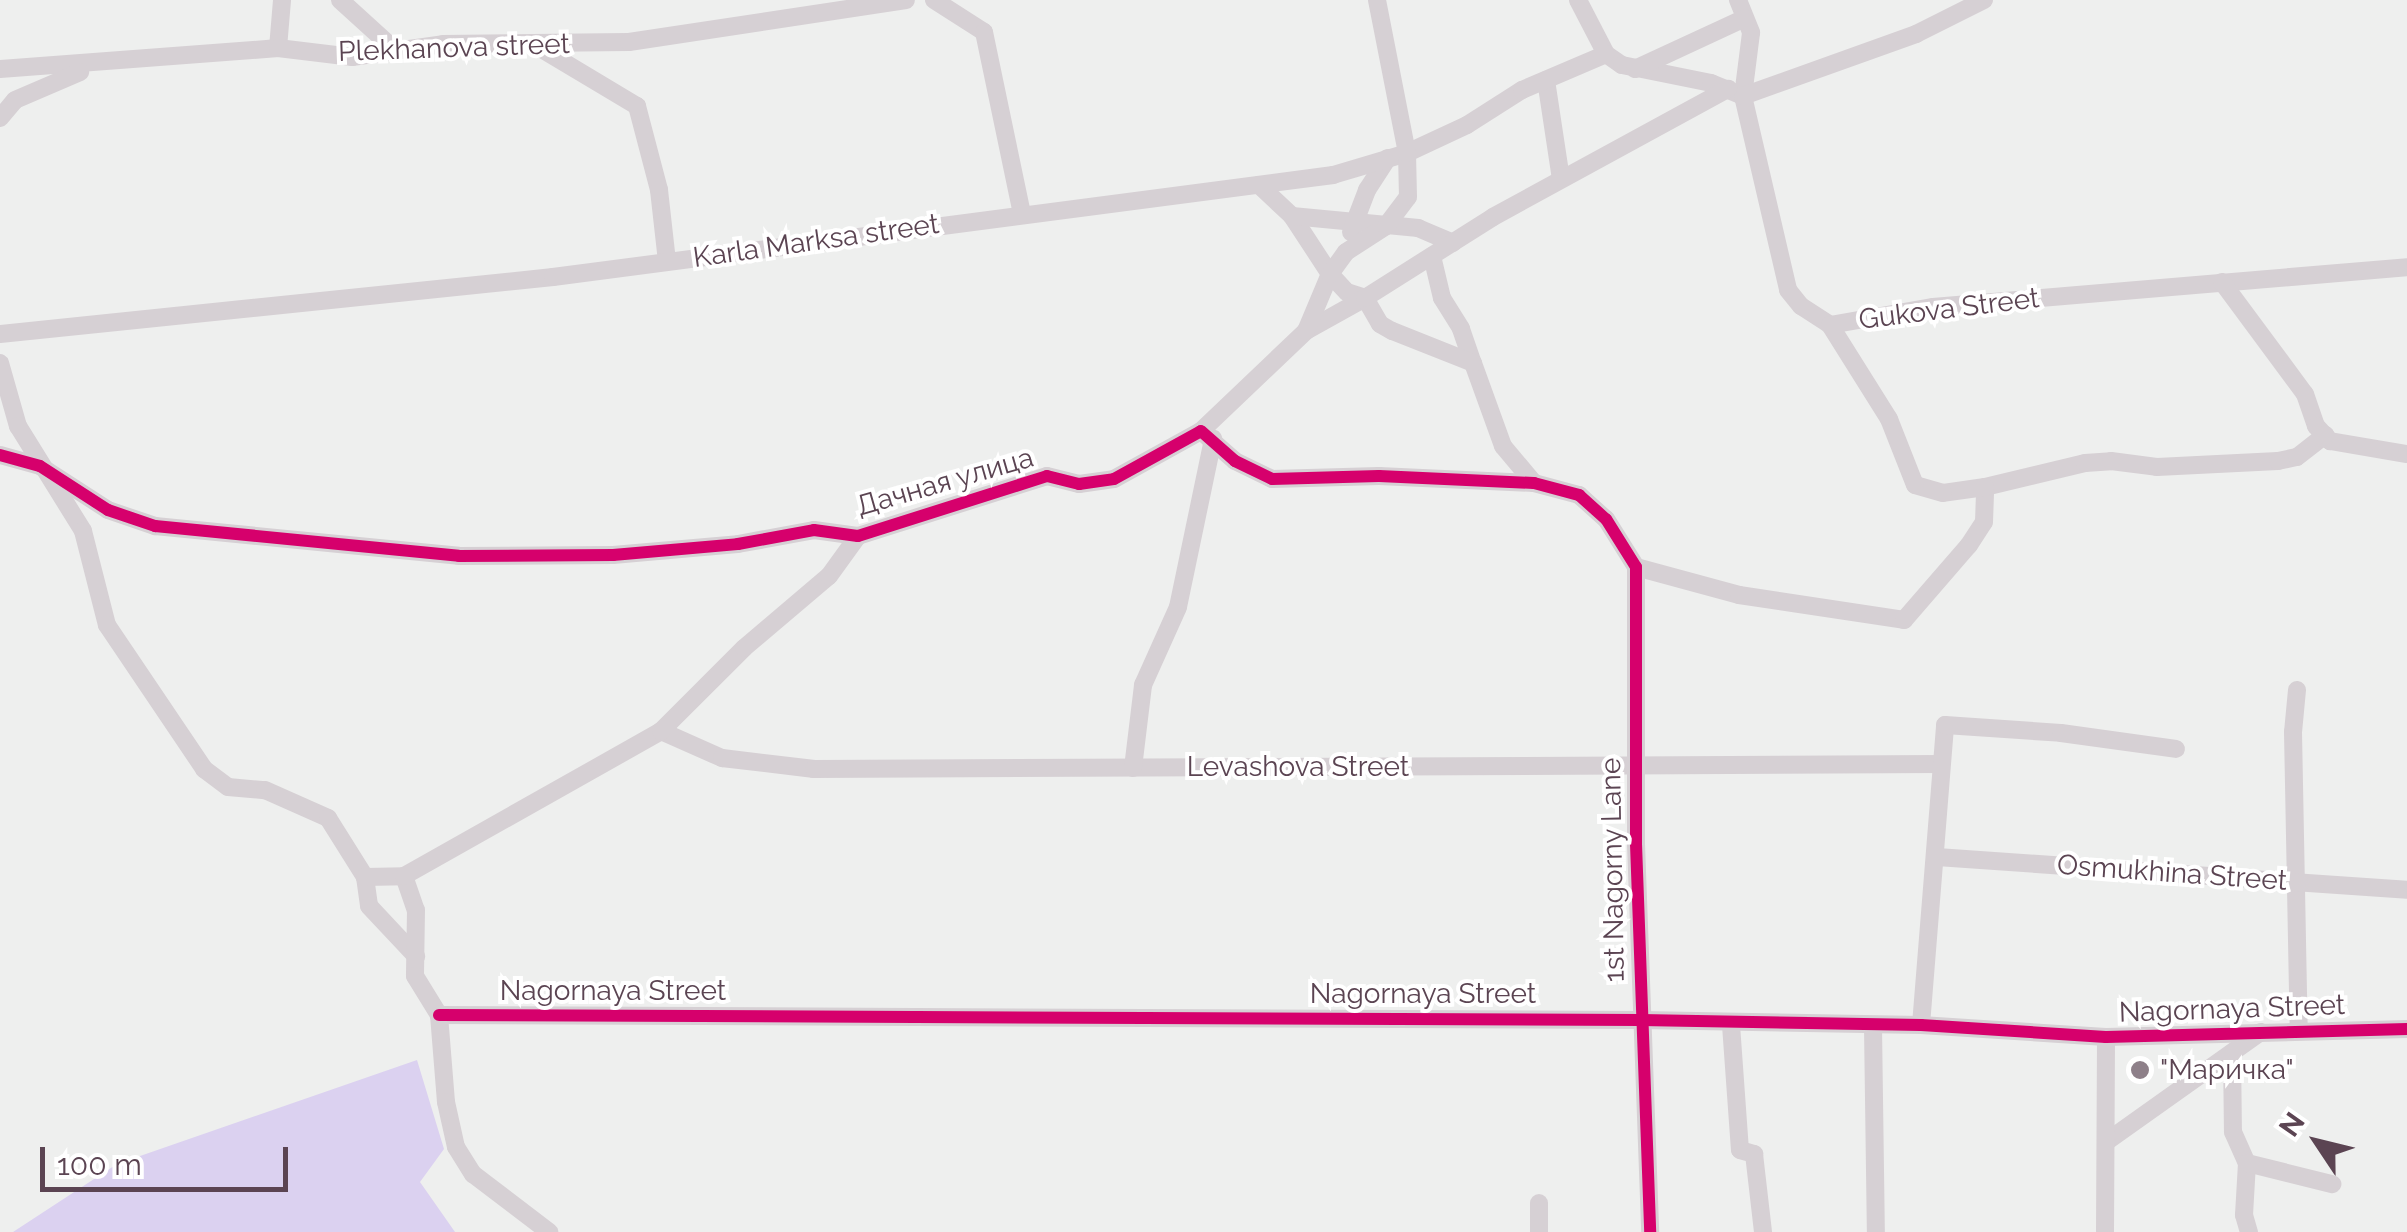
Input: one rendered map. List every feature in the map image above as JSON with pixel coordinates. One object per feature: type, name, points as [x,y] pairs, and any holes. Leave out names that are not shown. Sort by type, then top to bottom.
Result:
[{"type":"street","points":[[278,48],[282,0]]},
{"type":"street","points":[[340,0],[396,51]]},
{"type":"street","name":"Plekhanova street","points":[[0,70],[278,48],[352,56],[443,44],[629,42],[906,0]]},
{"type":"street","points":[[934,0],[984,32],[1022,214]]},
{"type":"street","points":[[1376,0],[1407,153],[1408,198],[1442,298],[1461,329],[1503,446],[1534,483]]},
{"type":"street","points":[[1578,0],[1606,54],[1636,69],[1735,92]]},
{"type":"street","points":[[1306,331],[1561,180],[1735,92],[1916,34],[1984,0]]},
{"type":"street","points":[[1636,69],[1742,9],[1751,34],[1735,92]]},
{"type":"street","points":[[535,44],[636,106],[659,190],[666,261]]},
{"type":"street","name":"Karla Marksa street","points":[[0,334],[334,303],[1333,174],[1407,153],[1546,80],[1606,54]]},
{"type":"street","points":[[0,118],[15,100],[44,84],[99,65]]},
{"type":"street","points":[[1546,80],[1561,180]]},
{"type":"street","name":"Gukova Street","points":[[1735,92],[1788,290],[1801,306],[1830,324],[1934,307],[2407,268]]},
{"type":"street","points":[[1346,252],[1367,190],[1388,158]]},
{"type":"street","points":[[1259,185],[1292,216],[1330,274],[1347,292],[1365,298],[1380,324],[1473,363]]},
{"type":"street","name":"Дачная улица","points":[[40,466],[108,510],[155,526],[460,556],[613,554],[738,544],[814,530],[858,536],[1046,476],[1079,484],[1114,479],[1207,435],[1306,331],[1330,274],[1346,252],[1386,226],[1408,198]]},
{"type":"street","points":[[1292,216],[1418,228],[1453,242]]},
{"type":"street","points":[[2222,282],[2305,394],[2324,435],[2360,450],[2407,454]]},
{"type":"street","points":[[1830,324],[1889,419],[1915,485],[1942,493],[2085,463],[2112,461],[2157,467],[2278,461],[2296,458],[2324,435]]},
{"type":"street","points":[[0,362],[18,426],[83,531],[107,625],[204,769],[228,786],[265,790],[328,818],[365,877],[369,906],[416,956]]},
{"type":"street","points":[[1207,435],[1235,461],[1272,479],[1379,476],[1534,483],[1580,495],[1606,518],[1636,567],[1739,595],[1904,620],[1970,546],[1984,522],[1985,487]]},
{"type":"street","points":[[1133,768],[1143,686],[1178,607],[1207,435]]},
{"type":"street","points":[[0,455],[40,466]]},
{"type":"street","points":[[365,877],[404,876],[660,730],[744,648],[829,576],[858,536]]},
{"type":"street","name":"1st Nagorny Lane","points":[[1636,567],[1641,1020],[1650,1232]]},
{"type":"street","points":[[2297,690],[2299,1031]]},
{"type":"street","points":[[1921,1025],[1945,725],[2061,733],[2176,749]]},
{"type":"street","name":"Levashova Street","points":[[660,730],[722,758],[814,768],[1941,764]]},
{"type":"street","name":"Osmukhina Street","points":[[1937,856],[2407,890]]},
{"type":"street","points":[[404,876],[416,910],[415,976],[439,1015],[446,1102],[456,1147],[473,1174],[548,1232]]},
{"type":"street","name":"Nagornaya Street","points":[[439,1015],[1641,1020],[1921,1025],[2106,1037],[2407,1029]]},
{"type":"street","points":[[1730,1024],[1740,1150],[1754,1154],[1762,1232]]},
{"type":"street","points":[[1874,1027],[1876,1232]]},
{"type":"street","points":[[2106,1142],[2262,1032]]},
{"type":"street","points":[[2105,1232],[2106,1037]]},
{"type":"street","points":[[2232,1053],[2233,1132],[2246,1164],[2244,1215],[2249,1232]]},
{"type":"street","points":[[2246,1164],[2332,1184]]},
{"type":"street","points":[[1538,1232],[1539,1203]]},
{"type":"shaded area","points":[[417,1060],[444,1149],[420,1182],[455,1232],[13,1232],[117,1164]]},
{"type":"cycle path","points":[[0,455],[40,466],[108,510],[155,526],[459,556],[613,555],[738,544],[814,530],[858,536],[1047,476],[1079,484],[1114,479],[1201,431],[1235,461],[1272,479],[1379,476],[1534,483],[1579,495],[1606,519],[1636,567],[1636,844],[1650,1232]]},
{"type":"cycle path","points":[[439,1015],[1641,1020],[1921,1025],[2106,1037],[2407,1029]]},
{"type":"place","name":"\"Маричка\"","points":[[2140,1070]]}]
